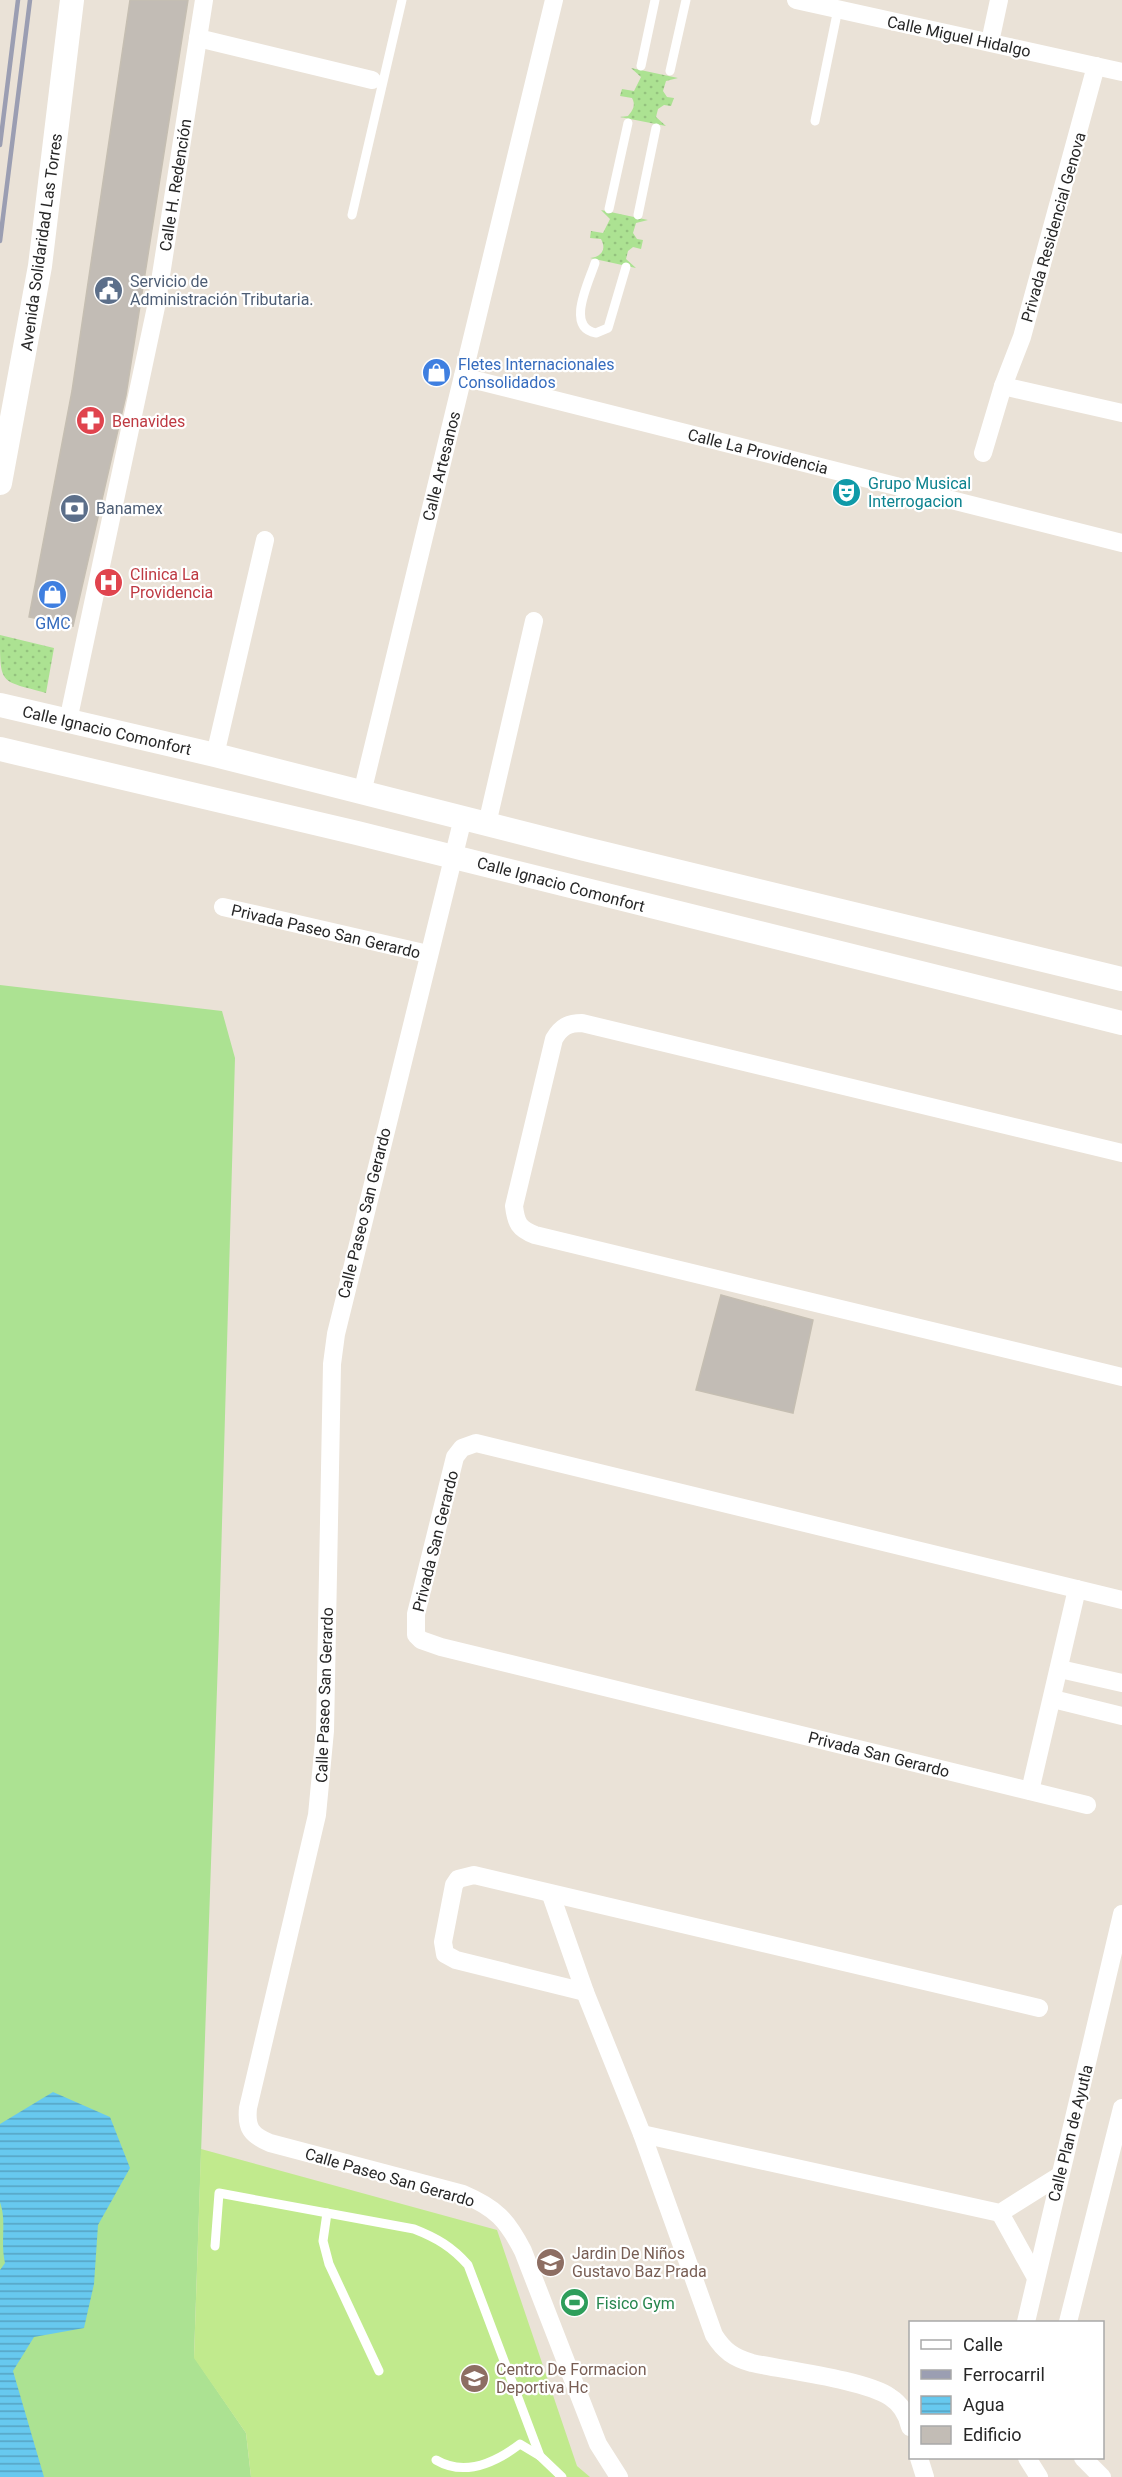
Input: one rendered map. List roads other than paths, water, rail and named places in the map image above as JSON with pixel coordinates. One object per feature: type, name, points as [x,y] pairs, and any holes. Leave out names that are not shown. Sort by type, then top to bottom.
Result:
[{"type":"main road","name":"Avenida Solidaridad Las Torres","points":[[0,483],[40,267],[72,0]]},
{"type":"main road","points":[[0,686],[9,695],[38,713]]},
{"type":"main road","name":"Calle Ignacio Comonfort","points":[[0,705],[215,755],[1122,979]]},
{"type":"main road","name":"Calle Ignacio Comonfort","points":[[4,751],[455,856],[567,887],[1122,1023]]},
{"type":"street","name":"Calle H. Redención","points":[[68,721],[156,307],[204,0]]},
{"type":"street","name":"Calle Artesanos","points":[[362,793],[554,0]]},
{"type":"street","name":"Calle Miguel Hidalgo","points":[[796,0],[845,7],[1122,72]]},
{"type":"street","points":[[990,42],[999,0]]},
{"type":"street","points":[[198,38],[372,80]]},
{"type":"street","name":"Privada Residencial Genova","points":[[983,453],[1003,386],[1022,337],[1075,153],[1096,66]]},
{"type":"street","name":"Calle La Providencia","points":[[463,377],[1122,543]]},
{"type":"street","points":[[1003,386],[1122,413]]},
{"type":"street","points":[[215,755],[265,540]]},
{"type":"street","points":[[487,824],[534,621]]},
{"type":"street","name":"Calle Paseo San Gerardo","points":[[464,818],[428,954],[336,1334],[332,1364],[325,1731],[321,1788],[248,2108],[247,2122],[250,2132],[270,2143],[463,2194],[482,2202],[500,2214],[511,2227],[523,2251],[598,2444],[619,2477]]},
{"type":"street","name":"Privada Paseo San Gerardo","points":[[223,907],[428,954]]},
{"type":"street","points":[[1122,1153],[582,1023],[571,1023],[564,1027],[554,1040],[514,1206],[515,1219],[520,1227],[535,1235],[1122,1376]]},
{"type":"street","name":"Privada San Gerardo","points":[[1087,1805],[435,1645],[421,1640],[416,1635],[416,1614],[455,1457],[462,1448],[476,1443],[1122,1600]]},
{"type":"street","points":[[1030,1791],[1077,1589]]},
{"type":"street","points":[[1060,1669],[1122,1683]]},
{"type":"street","points":[[1053,1699],[1122,1716]]},
{"type":"street","points":[[585,1992],[456,1960],[445,1954],[454,1885],[462,1876],[474,1875],[551,1895],[1039,2008]]},
{"type":"street","points":[[551,1895],[585,1992],[642,2134],[714,2335],[723,2349],[736,2358],[752,2363],[869,2387],[888,2395],[901,2405],[909,2425]]},
{"type":"street","name":"Calle Plan de Ayutla","points":[[1026,2321],[1059,2176],[1119,1944],[1122,1914]]},
{"type":"street","points":[[1068,2321],[1122,2108]]},
{"type":"street","points":[[642,2134],[1000,2213],[1059,2176]]},
{"type":"street","points":[[1000,2213],[1035,2276]]},
{"type":"street","points":[[920,2459],[925,2477]]},
{"type":"street","points":[[1028,2459],[1039,2477]]},
{"type":"street","points":[[1085,2459],[1102,2477]]},
{"type":"lane","points":[[352,215],[402,0]]},
{"type":"lane","points":[[641,66],[655,0]]},
{"type":"lane","points":[[670,70],[686,0]]},
{"type":"lane","points":[[815,121],[845,7]]},
{"type":"lane","points":[[609,209],[628,123]]},
{"type":"lane","points":[[638,215],[656,128]]},
{"type":"lane","points":[[595,263],[580,315],[581,325],[585,330],[596,333],[608,328],[613,319],[626,267]]},
{"type":"lane","points":[[215,2246],[219,2193],[414,2229],[436,2238],[455,2250],[468,2265],[540,2456]]},
{"type":"lane","points":[[327,2213],[323,2241],[329,2264],[379,2370]]},
{"type":"lane","points":[[436,2460],[449,2468],[466,2469],[501,2457],[519,2444],[540,2456],[562,2477]]},
{"type":"water","points":[[53,2092],[110,2117],[130,2168],[98,2225],[94,2284],[84,2328],[34,2337],[13,2371],[44,2477],[0,2477],[0,2270],[5,2263],[0,2202],[0,2124]]},
{"type":"railway","points":[[0,145],[18,0]]},
{"type":"railway","points":[[0,241],[30,0]]},
{"type":"place","name":"Servicio de Administración Tributaria.","points":[[109,290]]},
{"type":"place","name":"Fletes Internacionales Consolidados","points":[[437,373]]},
{"type":"place","name":"Benavides","points":[[91,421]]},
{"type":"place","name":"Grupo Musical Interrogacion","points":[[847,492]]},
{"type":"place","name":"Banamex","points":[[75,508]]},
{"type":"place","name":"Clinica La Providencia","points":[[109,583]]},
{"type":"place","name":"GMC","points":[[53,595]]},
{"type":"place","name":"Jardin De Niños Gustavo Baz Prada","points":[[551,2262]]},
{"type":"place","name":"Fisico Gym","points":[[575,2303]]},
{"type":"place","name":"Centro De Formacion Deportiva Hc","points":[[475,2378]]}]
